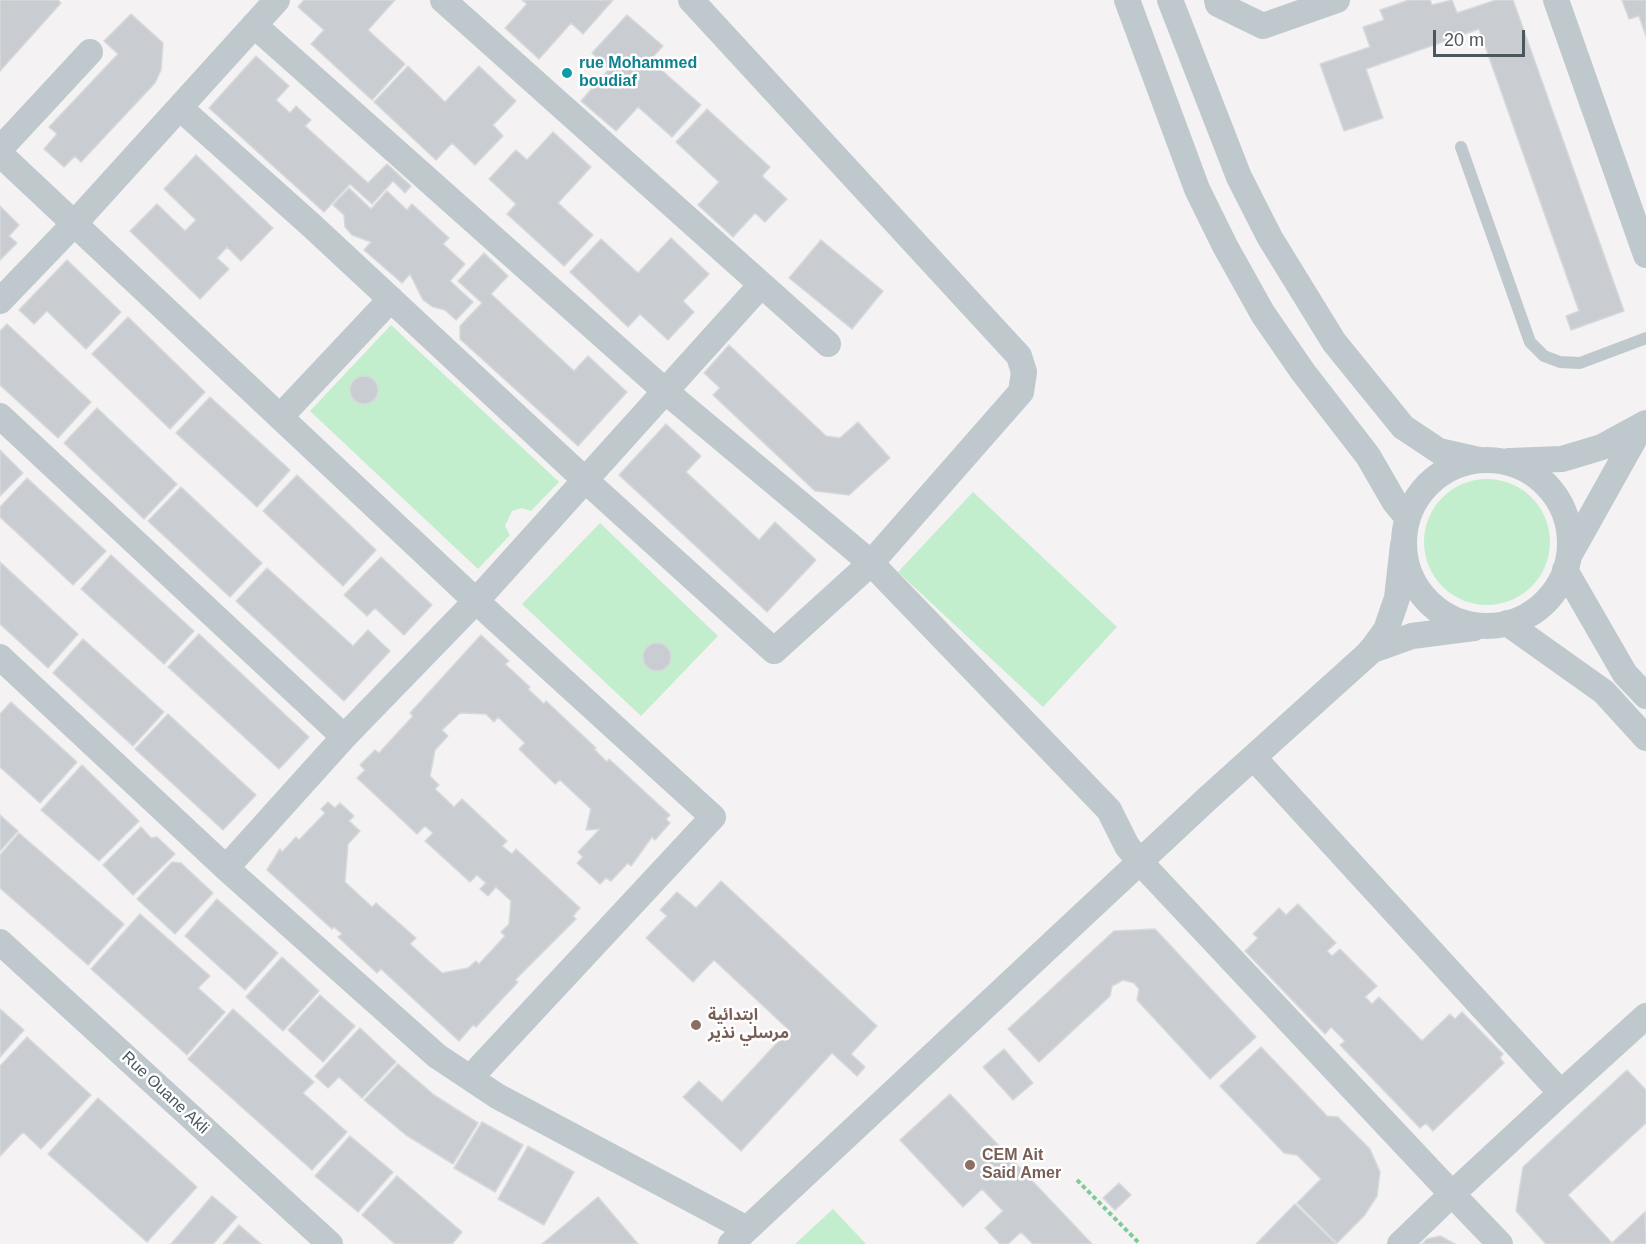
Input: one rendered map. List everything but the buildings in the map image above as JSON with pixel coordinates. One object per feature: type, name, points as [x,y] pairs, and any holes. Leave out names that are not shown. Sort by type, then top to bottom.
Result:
[{"type":"street","points":[[0,302],[277,0]]},
{"type":"street","points":[[443,0],[828,344]]},
{"type":"street","points":[[180,108],[774,651],[871,563],[1021,393],[1024,372],[1019,356],[691,0]]},
{"type":"street","points":[[1127,0],[1197,189],[1225,246],[1263,314],[1303,372],[1368,456],[1394,501],[1407,516]]},
{"type":"street","points":[[1170,0],[1239,177],[1270,238],[1334,342],[1403,427],[1439,451],[1521,466],[1536,476],[1560,503],[1570,539],[1567,563],[1625,674],[1646,696]]},
{"type":"street","points":[[1217,0],[1218,4],[1263,26],[1337,0]]},
{"type":"street","points":[[1556,0],[1646,255]]},
{"type":"street","points":[[254,25],[665,391],[871,563],[1109,810],[1126,846],[1140,862],[1500,1244]]},
{"type":"street","points":[[0,149],[90,52]]},
{"type":"street","points":[[0,154],[476,601],[713,817],[470,1078]]},
{"type":"street","points":[[226,868],[344,737],[476,601],[761,285]]},
{"type":"street","points":[[280,417],[391,299]]},
{"type":"street","points":[[0,416],[344,737]]},
{"type":"street","points":[[0,657],[226,868],[399,1024],[497,1096],[739,1237],[1140,862],[1370,652],[1386,630],[1397,598],[1407,516],[1418,495],[1434,477],[1455,465],[1491,460],[1563,459],[1602,447],[1643,425]]},
{"type":"street","points":[[1370,652],[1412,636],[1501,624],[1520,619],[1543,604],[1552,594],[1643,425]]},
{"type":"street","points":[[1403,545],[1410,575],[1429,603],[1459,621],[1501,624],[1605,692],[1646,738]]},
{"type":"street","points":[[1254,758],[1561,1093]]},
{"type":"street","name":"Rue Ouane Akli","points":[[0,942],[330,1244]]},
{"type":"street","points":[[1400,1244],[1646,1016]]},
{"type":"lane","points":[[1461,147],[1530,342],[1544,356],[1560,362],[1580,363],[1646,338]]},
{"type":"path","points":[[1077,1180],[1140,1244]]},
{"type":"green space","points":[[391,325],[559,482],[531,511],[522,508],[512,511],[505,526],[510,535],[478,569],[310,411]]},
{"type":"green space","points":[[1487,479],[1511,483],[1532,497],[1546,518],[1550,542],[1546,566],[1532,587],[1511,601],[1487,605],[1463,601],[1442,587],[1428,566],[1424,542],[1428,518],[1442,497],[1463,483]]},
{"type":"green space","points":[[973,492],[1117,627],[1043,707],[898,572]]},
{"type":"green space","points":[[600,523],[718,636],[641,716],[522,604]]},
{"type":"green space","points":[[833,1209],[866,1244],[795,1244]]},
{"type":"place","name":"rue Mohammed boudiaf","points":[[567,73]]},
{"type":"place","name":"ابتدائية مرسلي نذير","points":[[696,1025]]},
{"type":"place","name":"CEM Ait Said Amer","points":[[970,1165]]}]
